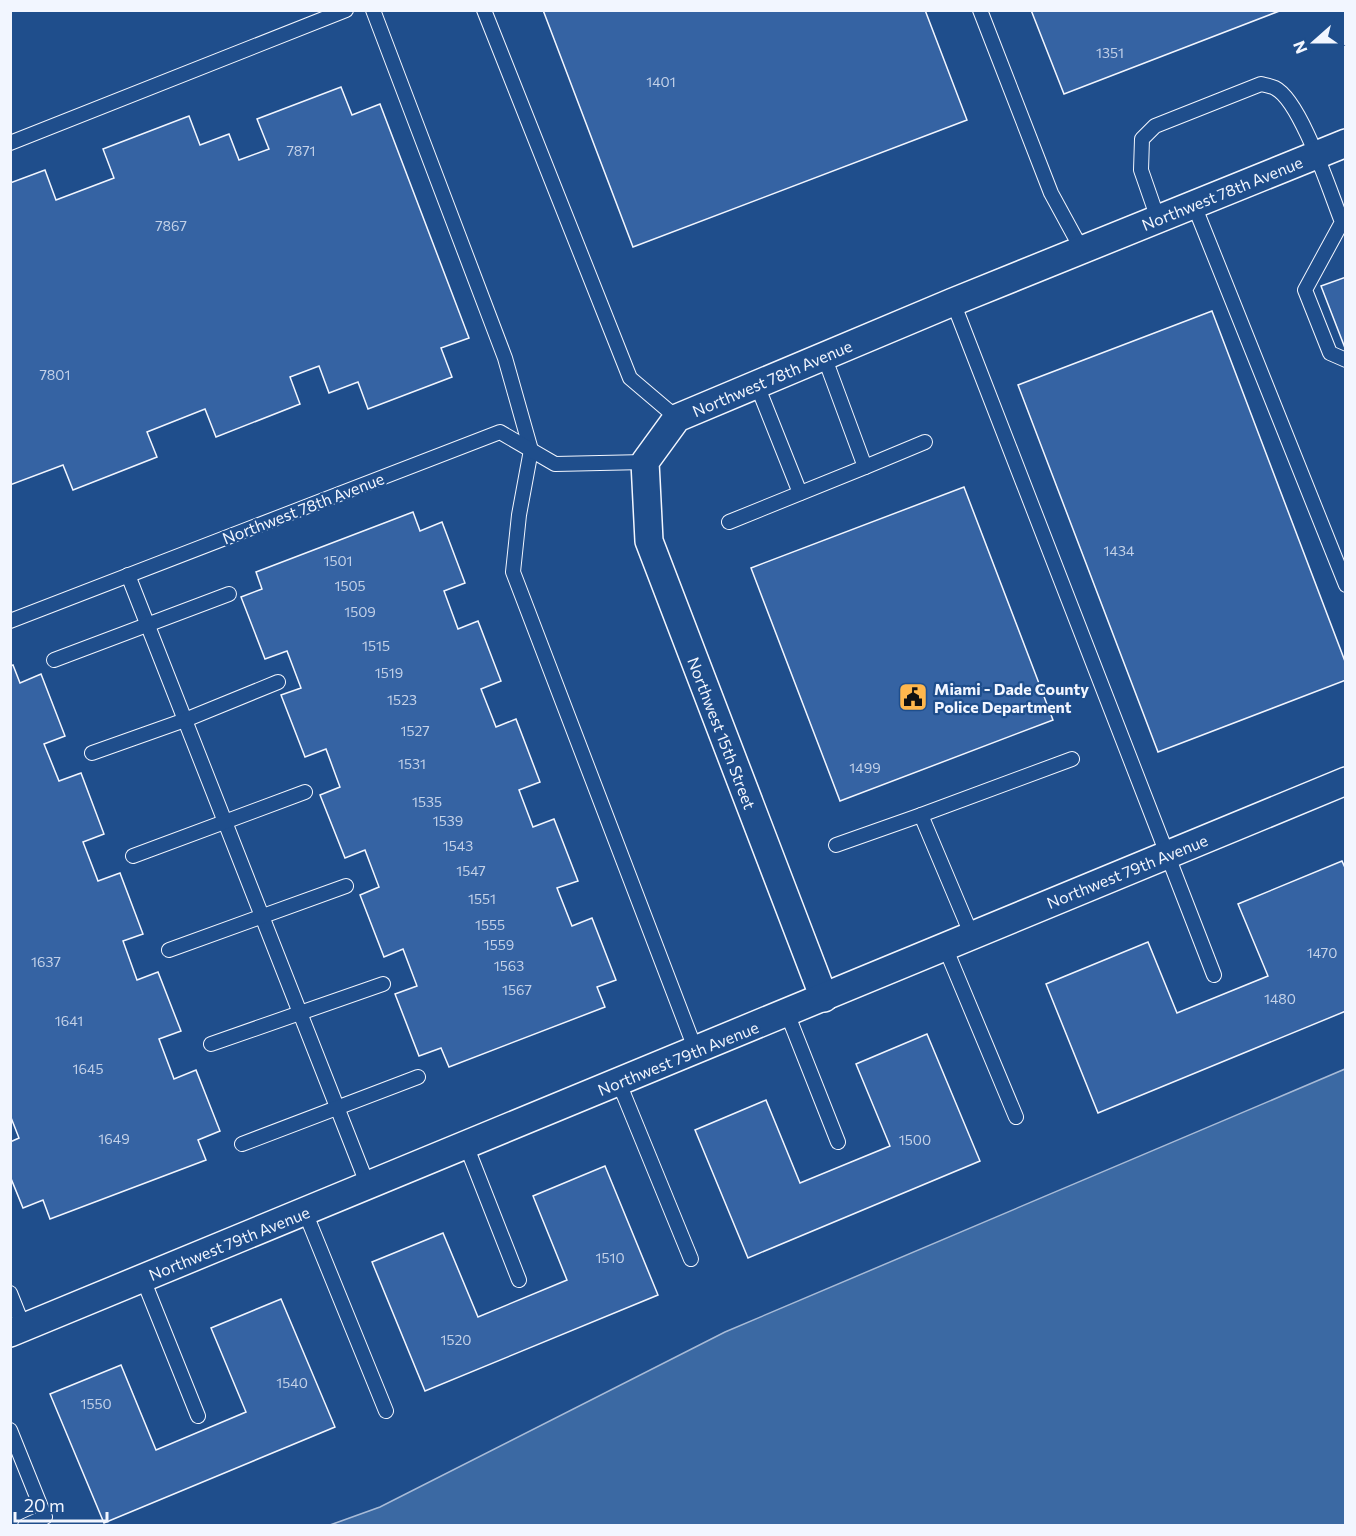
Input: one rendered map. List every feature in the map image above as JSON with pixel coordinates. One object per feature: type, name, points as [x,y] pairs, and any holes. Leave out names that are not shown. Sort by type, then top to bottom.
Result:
[{"type":"street","name":"Northwest 78th Avenue","points":[[645,462],[677,418],[953,302],[1346,143]]},
{"type":"street","name":"Northwest 15th Street","points":[[645,462],[649,541],[824,998]]},
{"type":"street","name":"Northwest 79th Avenue","points":[[17,1331],[1346,781]]},
{"type":"lane","points":[[10,143],[346,10]]},
{"type":"lane","points":[[373,10],[504,358],[531,450],[519,515],[513,572],[696,1051]]},
{"type":"lane","points":[[484,10],[630,378],[677,418]]},
{"type":"lane","points":[[980,10],[1051,193],[1082,250]]},
{"type":"lane","points":[[1158,219],[1142,170],[1142,139],[1155,126],[1261,84],[1276,88],[1299,116],[1342,222],[1305,290],[1330,353],[1346,360]]},
{"type":"lane","points":[[1194,205],[1346,585]]},
{"type":"lane","points":[[953,302],[1214,975]]},
{"type":"lane","points":[[824,356],[865,466]]},
{"type":"lane","points":[[757,385],[800,493]]},
{"type":"lane","name":"Northwest 78th Avenue","points":[[10,621],[500,432],[555,464],[645,462]]},
{"type":"lane","points":[[729,522],[925,442]]},
{"type":"lane","points":[[128,575],[368,1186]]},
{"type":"lane","points":[[54,660],[229,594]]},
{"type":"lane","points":[[92,753],[185,720],[278,682]]},
{"type":"lane","points":[[836,845],[1072,759]]},
{"type":"lane","points":[[133,856],[305,792]]},
{"type":"lane","points":[[921,815],[972,936]]},
{"type":"lane","points":[[169,950],[346,886]]},
{"type":"lane","points":[[945,947],[1016,1117]]},
{"type":"lane","points":[[211,1044],[383,984]]},
{"type":"lane","points":[[787,1013],[838,1142]]},
{"type":"lane","points":[[242,1144],[418,1077]]},
{"type":"lane","points":[[619,1083],[691,1259]]},
{"type":"lane","points":[[466,1145],[519,1280]]},
{"type":"lane","points":[[304,1212],[386,1411]]},
{"type":"lane","points":[[143,1279],[198,1416]]},
{"type":"lane","points":[[10,1293],[17,1331]]},
{"type":"lane","points":[[10,1430],[45,1517],[25,1526]]},
{"type":"water","points":[[1345,1069],[1345,1525],[330,1525],[380,1507],[725,1332]]},
{"type":"building","points":[[543,10],[925,10],[967,120],[633,247]]},
{"type":"building","points":[[1031,10],[1282,10],[1064,94]]},
{"type":"building","points":[[341,87],[352,115],[380,104],[469,338],[441,348],[452,377],[368,409],[358,382],[329,393],[319,366],[290,377],[300,404],[216,437],[205,409],[147,432],[157,457],[73,490],[63,465],[10,485],[10,183],[45,170],[56,200],[114,178],[103,149],[189,116],[200,145],[229,134],[239,160],[269,149],[257,119]]},
{"type":"building","points":[[1346,277],[1346,348],[1345,348],[1321,286]]},
{"type":"building","points":[[1212,311],[1346,664],[1346,680],[1158,752],[1018,385]]},
{"type":"building","points":[[964,487],[1053,720],[840,801],[751,568]]},
{"type":"building","points":[[413,512],[420,531],[442,522],[465,583],[444,591],[458,629],[478,621],[501,681],[481,689],[496,727],[516,719],[540,782],[519,790],[533,827],[554,819],[578,881],[557,888],[572,926],[592,918],[616,980],[597,987],[605,1007],[449,1067],[441,1048],[419,1056],[395,994],[417,986],[403,949],[384,957],[360,895],[379,887],[365,850],[345,858],[320,795],[340,787],[326,749],[305,757],[281,695],[301,688],[287,651],[265,659],[241,597],[262,589],[256,572]]},
{"type":"building","points":[[13,665],[20,683],[41,674],[65,736],[44,744],[59,781],[81,773],[104,834],[83,842],[98,881],[120,873],[143,934],[123,941],[137,980],[158,972],[181,1031],[159,1039],[174,1079],[196,1070],[220,1131],[198,1140],[206,1160],[50,1219],[43,1200],[23,1208],[10,1176],[10,1142],[19,1138],[10,1115],[10,666]]},
{"type":"building","points":[[1342,861],[1346,870],[1346,1011],[1098,1113],[1046,984],[1148,942],[1177,1013],[1268,976],[1238,904]]},
{"type":"building","points":[[927,1034],[980,1161],[748,1258],[695,1130],[766,1100],[800,1183],[890,1146],[856,1064]]},
{"type":"building","points":[[605,1166],[658,1295],[425,1391],[372,1262],[443,1233],[478,1317],[567,1280],[533,1196]]},
{"type":"building","points":[[281,1299],[335,1427],[104,1523],[50,1394],[121,1365],[156,1450],[246,1412],[211,1328]]},
{"type":"place","name":"Miami - Dade County Police Department","points":[[913,697]]}]
